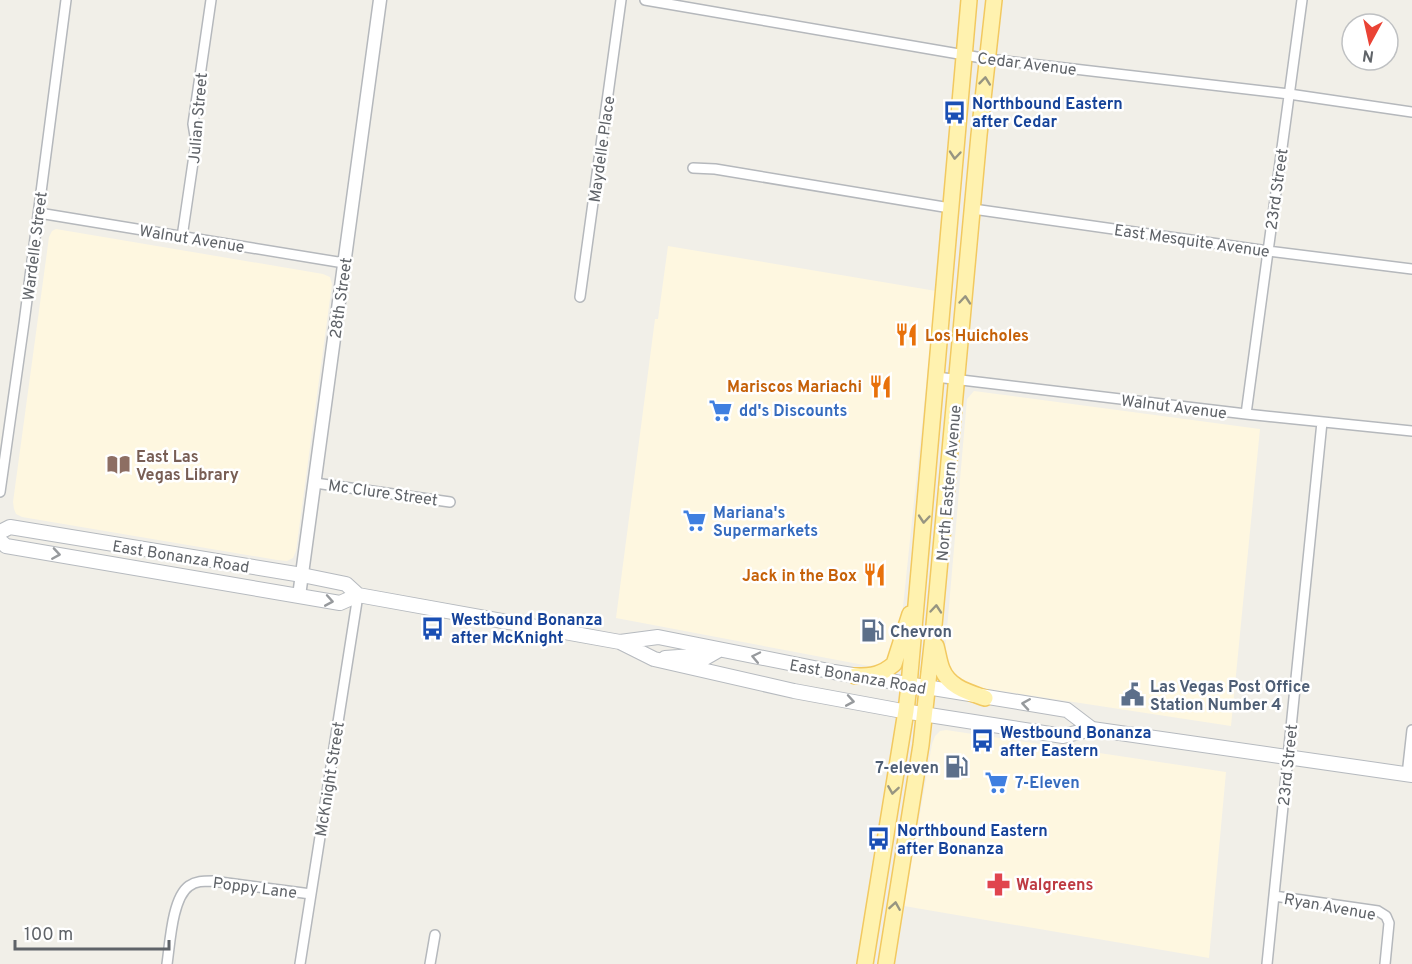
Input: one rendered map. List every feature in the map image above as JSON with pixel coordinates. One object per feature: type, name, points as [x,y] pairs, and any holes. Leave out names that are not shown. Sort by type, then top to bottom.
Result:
[{"type":"main road","name":"North Eastern Avenue","points":[[868,964],[909,685],[969,0]]},
{"type":"main road","name":"North Eastern Avenue","points":[[886,964],[921,745],[994,0]]},
{"type":"main road","points":[[931,436],[940,448],[938,490],[946,498]]},
{"type":"main road","name":"East Bonanza Road","points":[[0,532],[10,528],[302,575],[346,584],[358,595],[620,642],[654,659],[794,691],[906,711],[1063,736],[1092,729],[1410,775]]},
{"type":"main road","name":"East Bonanza Road","points":[[0,541],[6,546],[340,603],[358,595]]},
{"type":"main road","points":[[855,676],[877,675],[894,664],[917,598]]},
{"type":"main road","points":[[933,636],[942,669],[948,680],[961,689],[985,698]]},
{"type":"main road","name":"East Bonanza Road","points":[[620,642],[658,637],[855,676],[1067,710],[1092,729]]},
{"type":"main road","points":[[654,659],[693,656],[705,658],[719,650]]},
{"type":"street","name":"Wardelle Street","points":[[0,492],[66,0]]},
{"type":"street","name":"Julian Street","points":[[182,237],[196,142],[193,124],[211,0]]},
{"type":"street","name":"28th Street","points":[[299,596],[380,0]]},
{"type":"street","name":"Maydelle Place","points":[[580,297],[621,0]]},
{"type":"street","name":"Cedar Avenue","points":[[645,0],[988,59],[1289,94],[1412,112]]},
{"type":"street","name":"23rd Street","points":[[1245,414],[1302,0]]},
{"type":"street","points":[[693,168],[715,169],[950,208]]},
{"type":"street","name":"East Mesquite Avenue","points":[[973,209],[1412,269]]},
{"type":"street","name":"Walnut Avenue","points":[[39,213],[345,263]]},
{"type":"street","name":"Walnut Avenue","points":[[936,377],[1245,414],[1412,431]]},
{"type":"street","name":"23rd Street","points":[[1267,964],[1322,422]]},
{"type":"street","name":"Mc Clure Street","points":[[315,483],[450,502]]},
{"type":"street","name":"McKnight Street","points":[[300,964],[358,595]]},
{"type":"street","points":[[1410,775],[1412,730]]},
{"type":"street","name":"Poppy Lane","points":[[167,964],[176,904],[187,888],[198,882],[212,881],[311,894]]},
{"type":"street","name":"Ryan Avenue","points":[[1274,896],[1378,911],[1386,916],[1389,923],[1385,964]]},
{"type":"street","points":[[430,964],[435,935]]},
{"type":"shaded area","points":[[56,229],[330,277],[332,284],[296,551],[293,558],[287,561],[277,560],[22,517],[16,514],[13,502],[49,237]]},
{"type":"shaded area","points":[[668,246],[936,291],[901,626],[892,657],[884,664],[869,666],[616,618],[655,319],[658,319]]},
{"type":"shaded area","points":[[974,391],[1260,429],[1231,726],[968,686],[951,674],[946,663],[945,652],[967,399]]},
{"type":"shaded area","points":[[946,730],[1226,772],[1209,958],[904,906],[932,744],[940,731]]},
{"type":"place","name":"Northbound Eastern after Cedar","points":[[954,112]]},
{"type":"place","name":"Los Huicholes","points":[[907,335]]},
{"type":"place","name":"Mariscos Mariachi","points":[[880,386]]},
{"type":"place","name":"dd's Discounts","points":[[721,410]]},
{"type":"place","name":"East Las Vegas Library","points":[[118,465]]},
{"type":"place","name":"Mariana's Supermarkets","points":[[695,521]]},
{"type":"place","name":"Jack in the Box","points":[[875,575]]},
{"type":"place","name":"Westbound Bonanza after McKnight","points":[[433,628]]},
{"type":"place","name":"Chevron","points":[[872,631]]},
{"type":"place","name":"Las Vegas Post Office Station Number 4","points":[[1132,695]]},
{"type":"place","name":"Westbound Bonanza after Eastern","points":[[982,741]]},
{"type":"place","name":"7-eleven","points":[[957,767]]},
{"type":"place","name":"7-Eleven","points":[[997,782]]},
{"type":"place","name":"Northbound Eastern after Bonanza","points":[[879,839]]},
{"type":"place","name":"Walgreens","points":[[998,884]]}]
